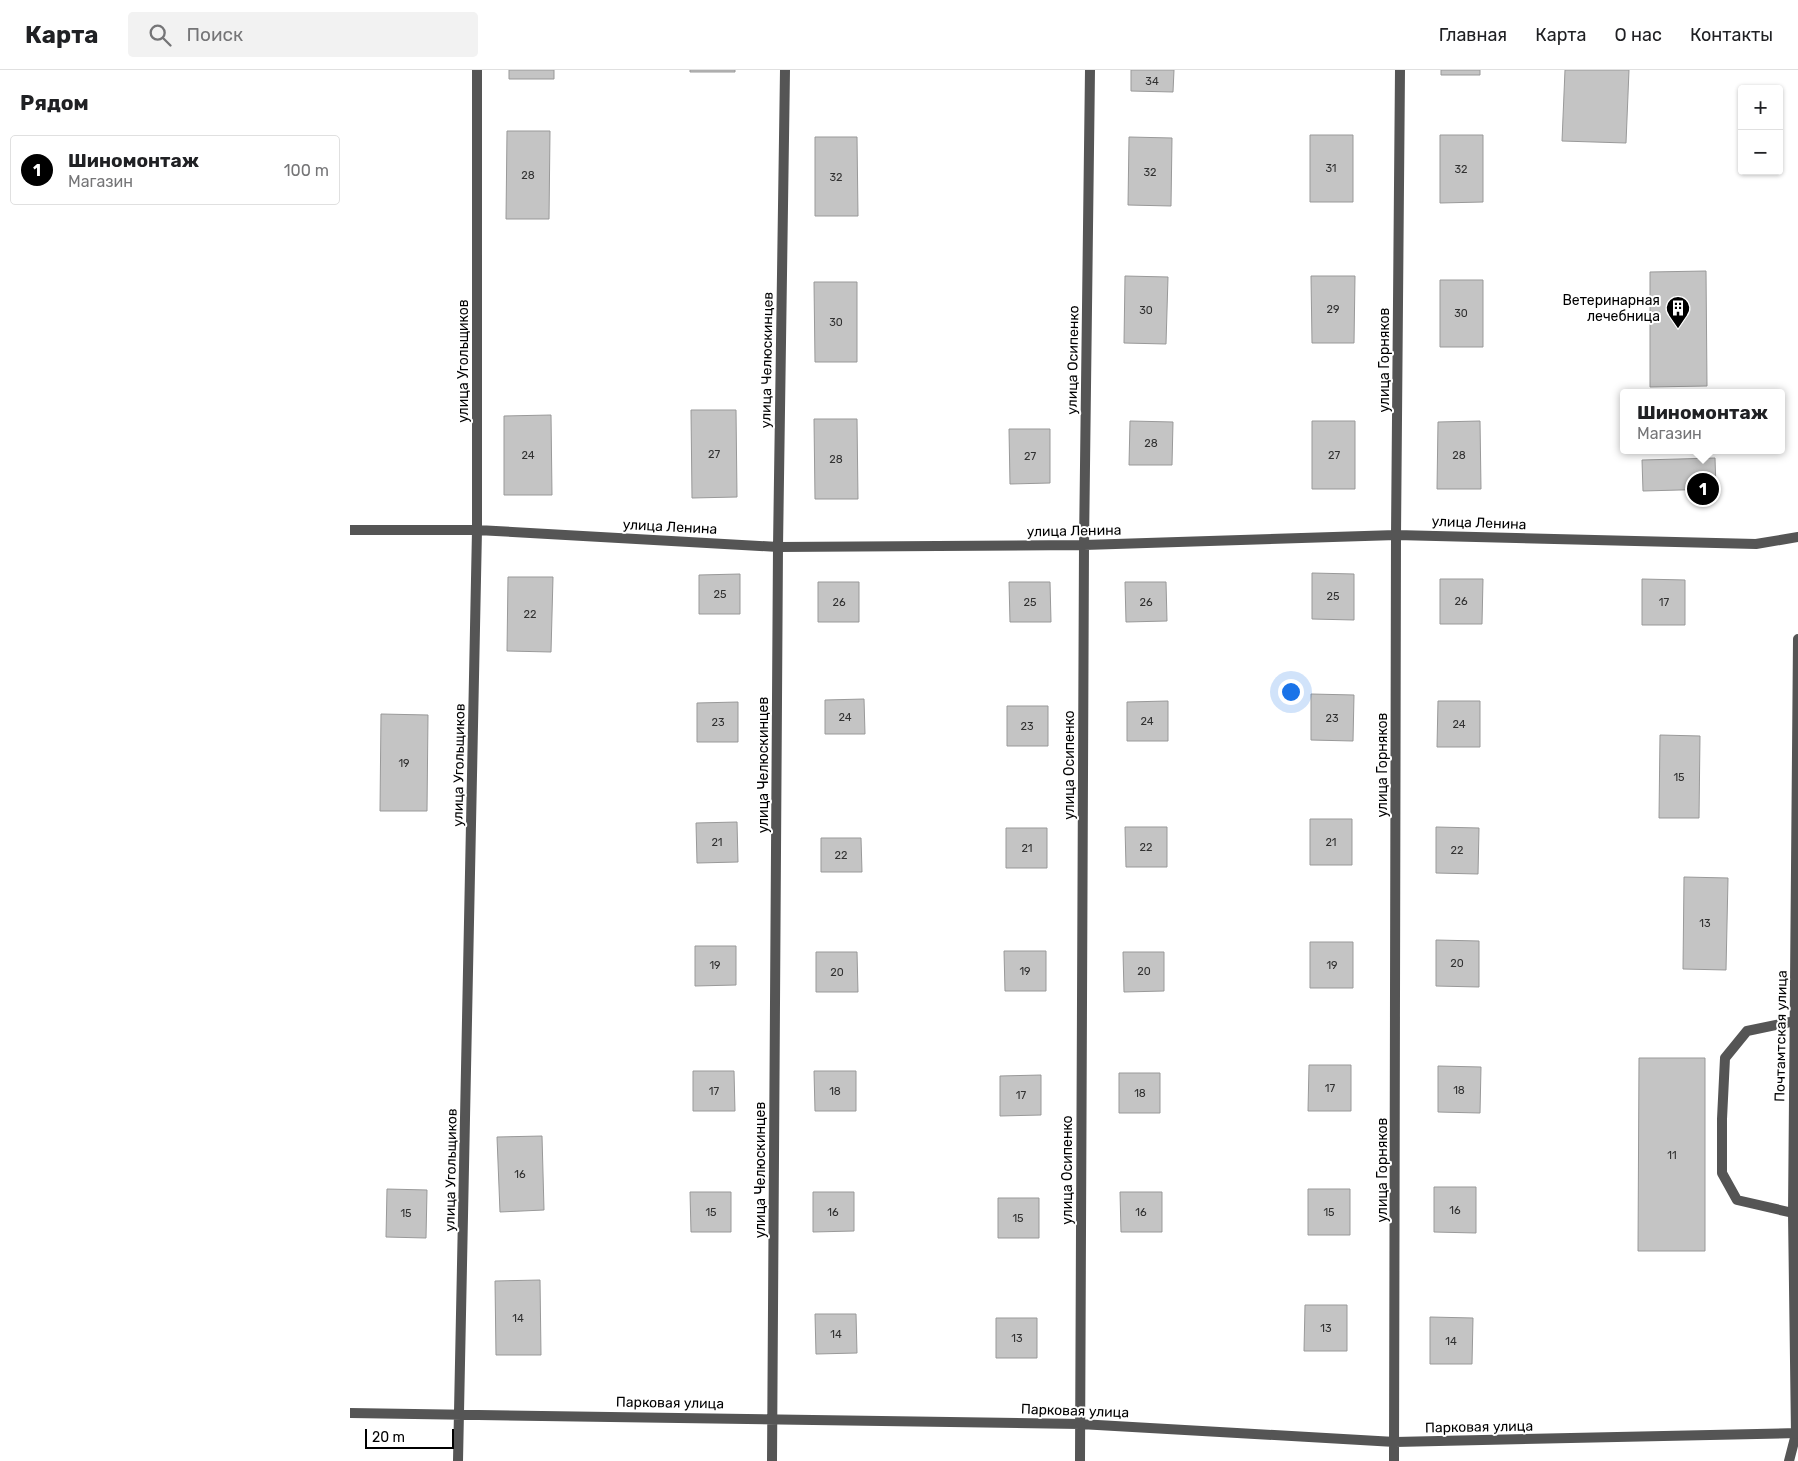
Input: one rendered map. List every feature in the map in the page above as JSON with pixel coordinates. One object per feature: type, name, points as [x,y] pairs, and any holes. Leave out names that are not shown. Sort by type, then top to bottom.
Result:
[{"type":"street","name":"улица Угольщиков","points":[[458,1461],[477,530],[477,70]]},
{"type":"street","name":"улица Челюскинцев","points":[[772,1461],[778,547],[785,70]]},
{"type":"street","name":"улица Осипенко","points":[[1080,1461],[1084,545],[1090,70]]},
{"type":"street","name":"улица Горняков","points":[[1394,1461],[1396,535],[1400,70]]},
{"type":"street","name":"улица Ленина","points":[[350,530],[477,530],[778,547],[1084,545],[1396,535],[1756,544],[1798,537]]},
{"type":"street","name":"Почтамтская улица","points":[[1788,1461],[1797,1436],[1793,1213],[1796,1098],[1798,639]]},
{"type":"street","points":[[1793,1213],[1737,1200],[1722,1173],[1722,1119],[1725,1058],[1747,1030],[1795,1021]]},
{"type":"street","name":"Парковая улица","points":[[350,1413],[1080,1424],[1395,1442],[1797,1436]]},
{"type":"building","points":[[509,70],[554,70],[554,79],[509,79]]},
{"type":"building","points":[[690,70],[735,70],[735,72],[690,72]]},
{"type":"building","points":[[1131,70],[1174,70],[1173,92],[1131,91]]},
{"type":"building","points":[[1441,70],[1480,70],[1480,75],[1441,75]]},
{"type":"building","points":[[1565,70],[1629,70],[1626,143],[1562,141]]},
{"type":"building","points":[[507,131],[550,131],[549,219],[506,219]]},
{"type":"building","points":[[1310,135],[1353,135],[1353,202],[1310,202]]},
{"type":"building","points":[[1440,135],[1483,135],[1483,202],[1440,203]]},
{"type":"building","points":[[815,137],[857,137],[858,216],[815,216]]},
{"type":"building","points":[[1129,137],[1172,138],[1171,206],[1128,205]]},
{"type":"building","name":"Ветеринарная лечебница","points":[[1706,271],[1707,386],[1650,387],[1650,272]]},
{"type":"building","points":[[1125,276],[1168,277],[1166,344],[1124,343]]},
{"type":"building","points":[[1311,276],[1355,276],[1354,343],[1312,343]]},
{"type":"building","points":[[1440,280],[1483,280],[1483,347],[1440,347]]},
{"type":"building","points":[[814,282],[857,282],[857,362],[815,362]]},
{"type":"building","points":[[691,410],[736,410],[737,497],[692,498]]},
{"type":"building","points":[[551,415],[552,495],[504,495],[504,416]]},
{"type":"building","points":[[814,419],[857,419],[858,499],[815,499]]},
{"type":"building","points":[[1130,421],[1173,422],[1172,465],[1129,465]]},
{"type":"building","points":[[1312,421],[1355,421],[1355,489],[1312,489]]},
{"type":"building","points":[[1480,421],[1481,489],[1437,489],[1438,422]]},
{"type":"building","points":[[1009,429],[1050,429],[1050,483],[1010,484]]},
{"type":"building","points":[[1715,458],[1716,489],[1643,491],[1642,460]]},
{"type":"building","points":[[1312,573],[1354,574],[1354,620],[1312,619]]},
{"type":"building","points":[[740,574],[740,614],[699,614],[699,575]]},
{"type":"building","points":[[508,577],[553,577],[551,652],[507,651]]},
{"type":"building","points":[[1440,579],[1483,579],[1482,624],[1440,624]]},
{"type":"building","points":[[1642,579],[1685,580],[1685,625],[1642,625]]},
{"type":"building","points":[[818,582],[859,582],[859,622],[818,622]]},
{"type":"building","points":[[1009,582],[1050,582],[1051,622],[1010,622]]},
{"type":"building","points":[[1125,582],[1166,582],[1167,621],[1126,622]]},
{"type":"building","points":[[1311,694],[1354,695],[1353,741],[1311,740]]},
{"type":"building","points":[[864,699],[865,734],[825,734],[825,700]]},
{"type":"building","points":[[1168,701],[1168,741],[1127,741],[1127,702]]},
{"type":"building","points":[[1438,701],[1480,701],[1480,747],[1437,747]]},
{"type":"building","points":[[738,702],[738,742],[697,742],[697,703]]},
{"type":"building","points":[[1007,706],[1048,706],[1048,746],[1007,746]]},
{"type":"building","points":[[381,714],[428,715],[427,811],[380,811]]},
{"type":"building","points":[[1660,735],[1700,736],[1699,818],[1659,818]]},
{"type":"building","points":[[1310,819],[1352,819],[1352,865],[1310,865]]},
{"type":"building","points":[[737,822],[738,862],[697,863],[696,823]]},
{"type":"building","points":[[1125,827],[1167,827],[1167,867],[1126,867]]},
{"type":"building","points":[[1436,827],[1479,828],[1478,874],[1436,873]]},
{"type":"building","points":[[1006,828],[1047,828],[1047,868],[1006,868]]},
{"type":"building","points":[[821,838],[861,838],[862,872],[821,872]]},
{"type":"building","points":[[1684,877],[1728,878],[1726,970],[1683,969]]},
{"type":"building","points":[[1436,940],[1479,941],[1479,987],[1436,986]]},
{"type":"building","points":[[1310,942],[1353,942],[1353,988],[1310,988]]},
{"type":"building","points":[[695,946],[736,946],[736,985],[695,986]]},
{"type":"building","points":[[1004,951],[1046,951],[1046,991],[1005,991]]},
{"type":"building","points":[[816,952],[857,952],[858,992],[816,992]]},
{"type":"building","points":[[1123,952],[1164,952],[1164,991],[1124,992]]},
{"type":"building","points":[[1639,1058],[1705,1058],[1705,1251],[1638,1251]]},
{"type":"building","points":[[1309,1065],[1351,1065],[1351,1111],[1308,1111]]},
{"type":"building","points":[[1438,1066],[1481,1067],[1480,1113],[1438,1112]]},
{"type":"building","points":[[693,1071],[734,1071],[735,1111],[693,1111]]},
{"type":"building","points":[[814,1071],[856,1071],[856,1111],[815,1111]]},
{"type":"building","points":[[1119,1073],[1160,1073],[1160,1113],[1119,1113]]},
{"type":"building","points":[[1041,1075],[1041,1115],[1000,1116],[1000,1076]]},
{"type":"building","points":[[542,1136],[544,1210],[500,1212],[497,1137]]},
{"type":"building","points":[[1434,1187],[1476,1187],[1476,1233],[1434,1232]]},
{"type":"building","points":[[387,1189],[427,1190],[426,1238],[386,1237]]},
{"type":"building","points":[[1308,1189],[1350,1189],[1350,1235],[1308,1235]]},
{"type":"building","points":[[690,1192],[731,1192],[731,1232],[691,1232]]},
{"type":"building","points":[[813,1192],[854,1192],[854,1231],[813,1232]]},
{"type":"building","points":[[1120,1192],[1162,1192],[1162,1232],[1121,1232]]},
{"type":"building","points":[[998,1198],[1039,1198],[1039,1238],[998,1238]]},
{"type":"building","points":[[540,1280],[541,1355],[496,1355],[495,1281]]},
{"type":"building","points":[[1305,1305],[1347,1305],[1347,1351],[1304,1351]]},
{"type":"building","points":[[815,1314],[856,1314],[857,1353],[816,1354]]},
{"type":"building","points":[[1430,1317],[1473,1318],[1472,1364],[1430,1364]]},
{"type":"building","points":[[996,1318],[1037,1318],[1037,1358],[996,1358]]},
{"type":"place","name":"Ветеринарная лечебница","points":[[1678,329]]},
{"type":"place","name":"Шиномонтаж","points":[[1703,489]]}]
